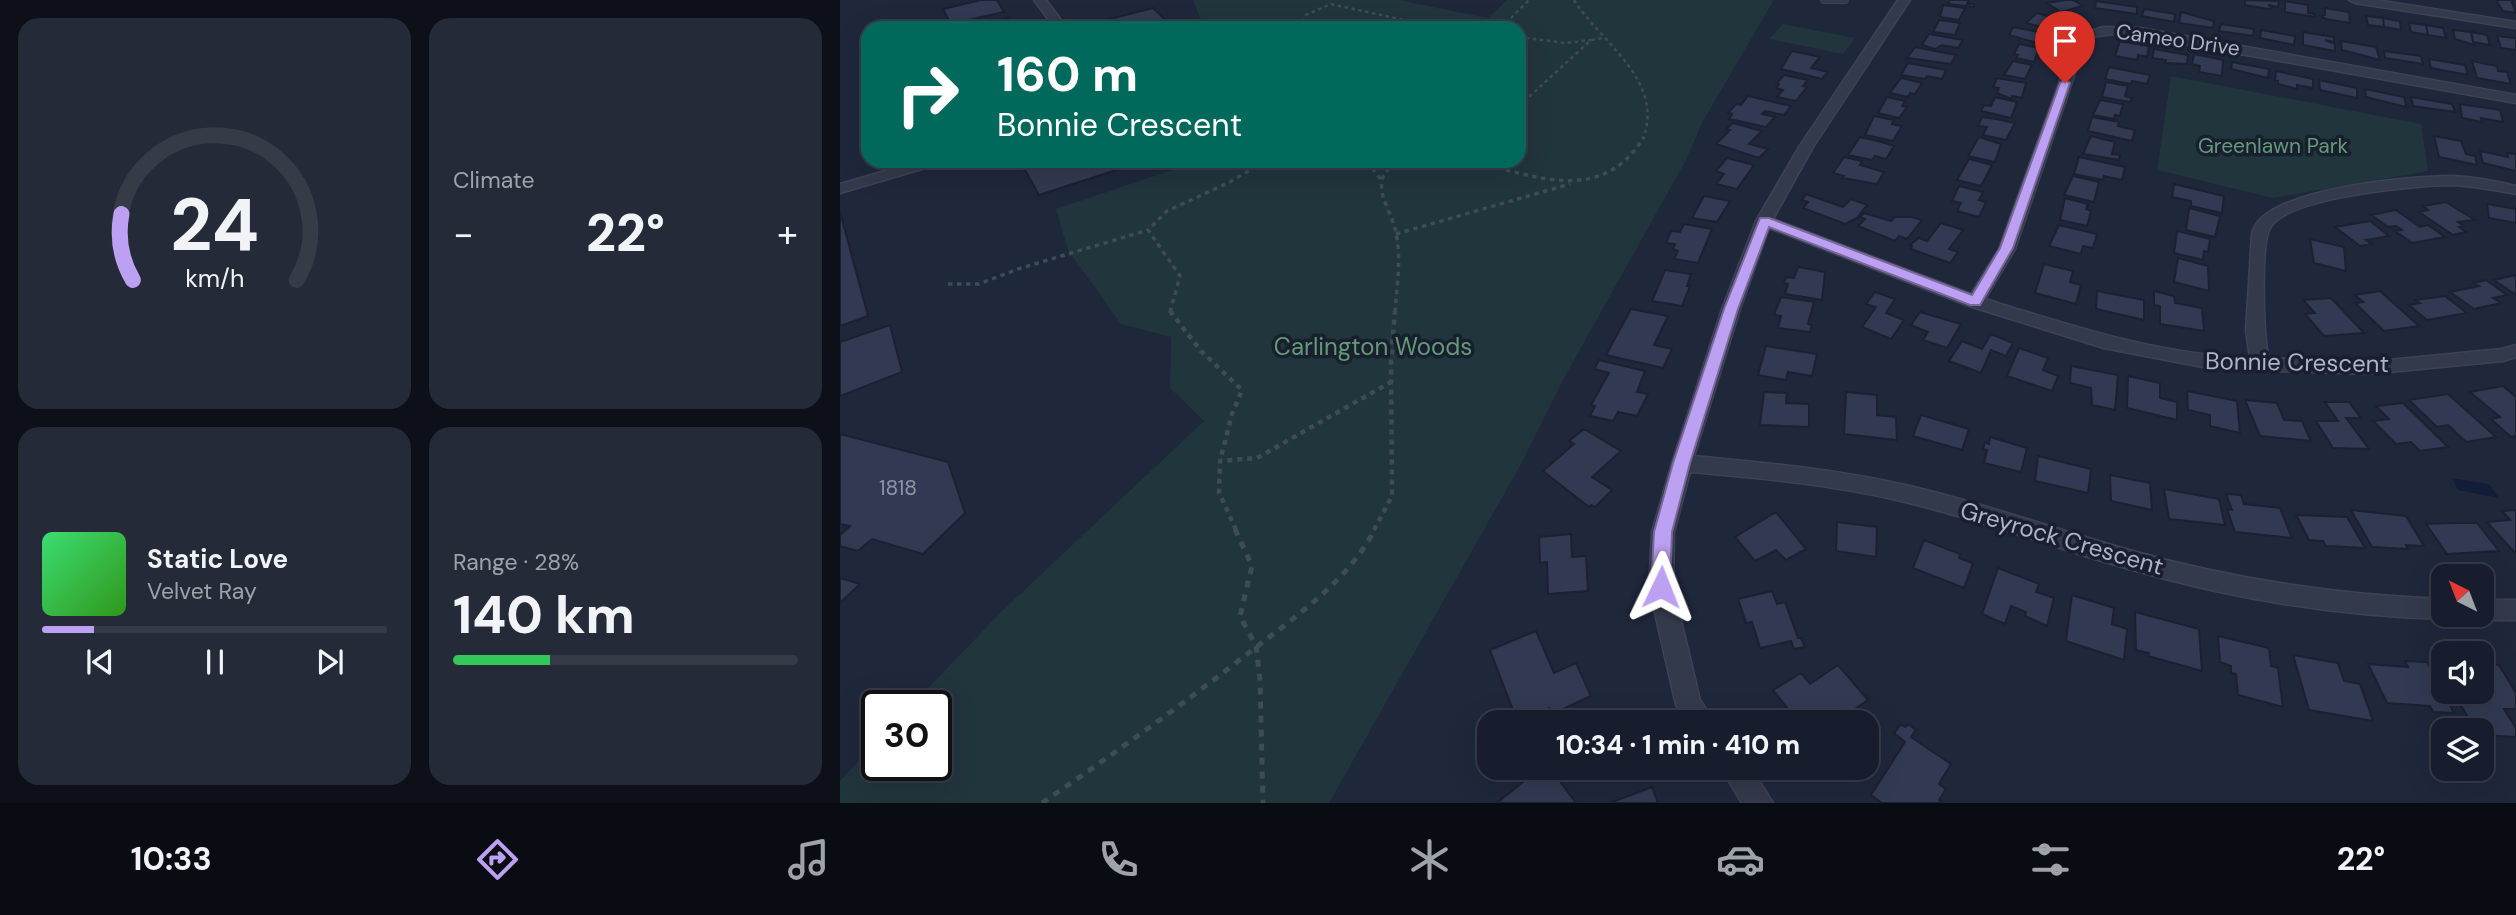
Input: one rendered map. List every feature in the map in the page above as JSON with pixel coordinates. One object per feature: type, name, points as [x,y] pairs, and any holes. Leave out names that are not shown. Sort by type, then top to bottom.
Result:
[{"type":"street","points":[[1040,0],[1055,21]]},
{"type":"street","points":[[1693,710],[1689,705],[1661,587],[1663,532],[1682,463],[1731,309],[1764,221],[1806,147],[1904,0]]},
{"type":"street","points":[[2355,0],[2516,25]]},
{"type":"street","name":"Cameo Drive","points":[[1975,302],[2007,248],[2082,36],[2093,31],[2112,29],[2140,32],[2516,99]]},
{"type":"street","points":[[840,189],[910,168]]},
{"type":"street","points":[[2261,365],[2255,339],[2261,228],[2277,211],[2306,200],[2405,183],[2444,180],[2516,190]]},
{"type":"street","name":"Bonnie Crescent","points":[[1764,221],[1975,302],[2104,342],[2213,363],[2368,368],[2512,357]]},
{"type":"street","name":"Greyrock Crescent","points":[[1682,463],[1839,478],[1910,494],[2133,561],[2267,592],[2405,609],[2431,609]]},
{"type":"street","points":[[2494,610],[2516,610]]},
{"type":"street","points":[[1743,780],[1759,803]]},
{"type":"lane","points":[[1824,0],[1845,0]]},
{"type":"path","points":[[1508,21],[1529,0]]},
{"type":"path","points":[[1396,234],[1577,182],[1617,168],[1631,156],[1641,142],[1646,127],[1647,107],[1630,66],[1574,0]]},
{"type":"path","points":[[1303,21],[1306,15],[1331,4],[1409,21]]},
{"type":"path","points":[[1526,38],[1565,43],[1605,38]]},
{"type":"path","points":[[1526,100],[1591,40]]},
{"type":"path","points":[[948,284],[979,284],[1018,269],[1148,230],[1167,211],[1228,183],[1253,168]]},
{"type":"path","points":[[1372,168],[1382,181]]},
{"type":"path","points":[[1042,803],[1156,725],[1323,595],[1366,546],[1392,496],[1391,358],[1399,254],[1396,234],[1383,195],[1382,181],[1389,168]]},
{"type":"path","points":[[1498,168],[1536,178],[1577,182]]},
{"type":"path","points":[[1148,230],[1180,276],[1170,312],[1201,351],[1242,390],[1232,414],[1220,461],[1219,492],[1252,566],[1240,616],[1256,646],[1260,681],[1263,803]]},
{"type":"path","points":[[1220,461],[1257,458],[1391,382]]},
{"type":"green space","name":"Carlington Woods","points":[[1193,0],[1399,0],[1488,18],[1507,0],[1774,0],[1703,121],[1685,162],[1564,378],[1520,466],[1329,803],[840,803],[840,781],[861,759],[861,781],[952,781],[952,690],[926,690],[1001,612],[1204,421],[1170,388],[1171,337],[1121,324],[1068,250],[1056,209],[1178,168],[1526,168],[1526,21],[1201,21]]},
{"type":"green space","points":[[1783,24],[1855,38],[1843,54],[1769,39]]},
{"type":"green space","name":"Greenlawn Park","points":[[2171,76],[2421,124],[2428,171],[2273,198],[2157,170]]},
{"type":"water","points":[[2452,478],[2489,484],[2499,498],[2458,490]]},
{"type":"building","points":[[981,0],[997,0],[1004,12],[964,21],[949,21],[943,9]]},
{"type":"building","points":[[1950,0],[1969,0],[1967,4],[1974,4],[1974,7],[1948,4]]},
{"type":"building","points":[[2078,0],[2075,1],[2083,6],[2061,12],[2047,3]]},
{"type":"building","points":[[2245,0],[2279,1],[2278,7],[2268,5],[2274,7],[2268,9],[2245,5]]},
{"type":"building","points":[[2496,0],[2511,0],[2516,13],[2503,11]]},
{"type":"building","points":[[2096,1],[2137,7],[2137,14],[2095,8]]},
{"type":"building","points":[[2285,1],[2308,5],[2308,13],[2314,14],[2315,17],[2285,12]]},
{"type":"building","points":[[1943,5],[1965,8],[1959,20],[1940,17]]},
{"type":"building","points":[[1153,8],[1167,21],[1107,21]]},
{"type":"building","points":[[2325,8],[2349,12],[2350,23],[2321,16],[2325,15]]},
{"type":"building","points":[[2144,9],[2175,14],[2174,22],[2142,16]]},
{"type":"building","points":[[2181,12],[2214,21],[2213,28],[2179,23]]},
{"type":"building","points":[[2037,13],[2058,19],[2046,28],[2026,23]]},
{"type":"building","points":[[2366,16],[2383,18],[2384,27],[2368,25]]},
{"type":"building","points":[[2383,18],[2400,21],[2401,30],[2384,27]]},
{"type":"building","points":[[1939,20],[1960,23],[1955,35],[1933,32]]},
{"type":"building","points":[[2409,23],[2426,25],[2428,35],[2411,32]]},
{"type":"building","points":[[2221,24],[2254,29],[2253,36],[2219,31]]},
{"type":"building","points":[[2426,25],[2443,28],[2446,38],[2428,35]]},
{"type":"building","points":[[2013,27],[2050,34],[2045,45],[2009,35]]},
{"type":"building","points":[[2261,30],[2295,36],[2294,45],[2260,38]]},
{"type":"building","points":[[2453,30],[2471,32],[2474,45],[2455,39]]},
{"type":"building","points":[[2303,32],[2334,37],[2334,42],[2325,40],[2335,44],[2335,51],[2303,45]]},
{"type":"building","points":[[2471,32],[2487,35],[2490,45],[2473,42]]},
{"type":"building","points":[[1929,34],[1963,40],[1958,48],[1942,45],[1935,49],[1922,45]]},
{"type":"building","points":[[2497,36],[2516,38],[2516,50],[2501,48]]},
{"type":"building","points":[[2120,41],[2149,46],[2147,57],[2138,55],[2137,60],[2115,56]]},
{"type":"building","points":[[2341,41],[2376,47],[2380,60],[2342,50]]},
{"type":"building","points":[[2019,44],[2039,48],[2034,62],[2016,58],[2018,55],[2014,54]]},
{"type":"building","points":[[1915,47],[1956,55],[1951,64],[1907,58]]},
{"type":"building","points":[[2154,49],[2188,55],[2187,64],[2165,63],[2166,60],[2152,58]]},
{"type":"building","points":[[1792,51],[1820,57],[1811,68],[1828,72],[1822,79],[1781,69]]},
{"type":"building","points":[[2384,51],[2421,56],[2423,64],[2385,58]]},
{"type":"building","points":[[2194,54],[2223,60],[2222,76],[2199,72],[2200,66],[2192,64]]},
{"type":"building","points":[[2429,59],[2465,65],[2468,75],[2431,68]]},
{"type":"building","points":[[2013,61],[2032,65],[2025,79],[2004,75]]},
{"type":"building","points":[[2472,61],[2497,66],[2498,71],[2507,72],[2511,84],[2477,78]]},
{"type":"building","points":[[2232,62],[2269,69],[2268,78],[2231,69]]},
{"type":"building","points":[[1908,63],[1946,70],[1942,79],[1901,75]]},
{"type":"building","points":[[2109,67],[2150,75],[2147,84],[2105,79]]},
{"type":"building","points":[[2276,71],[2313,79],[2313,88],[2297,85],[2297,89],[2278,84],[2278,81],[2275,81]]},
{"type":"building","points":[[1784,75],[1808,80],[1803,86],[1807,87],[1796,101],[1777,97],[1783,90],[1776,88],[1779,84],[1777,83]]},
{"type":"building","points":[[1901,78],[1922,83],[1915,94],[1910,93],[1908,97],[1890,93]]},
{"type":"building","points":[[1997,78],[2026,83],[2022,98],[2012,96],[2011,99],[1997,93],[1999,88],[1993,87]]},
{"type":"building","points":[[2319,80],[2357,88],[2357,98],[2320,90]]},
{"type":"building","points":[[2106,82],[2128,86],[2125,96],[2132,98],[2130,102],[2102,97]]},
{"type":"building","points":[[2365,89],[2404,97],[2410,108],[2366,97]]},
{"type":"building","points":[[1748,96],[1791,106],[1784,115],[1765,111],[1762,114],[1775,117],[1766,127],[1729,119],[1732,114],[1728,113],[1736,104],[1741,105]]},
{"type":"building","points":[[1887,97],[1905,101],[1902,106],[1907,107],[1899,118],[1878,113]]},
{"type":"building","points":[[1995,97],[2017,102],[2011,118],[1981,111],[1984,105],[1991,106]]},
{"type":"building","points":[[2411,97],[2452,104],[2455,112],[2413,106]]},
{"type":"building","points":[[2100,100],[2123,104],[2120,116],[2115,115],[2114,119],[2093,115]]},
{"type":"building","points":[[2460,104],[2500,110],[2503,122],[2462,118]]},
{"type":"building","points":[[1874,116],[1894,120],[1892,124],[1902,126],[1893,141],[1865,135]]},
{"type":"building","points":[[1982,117],[2015,123],[2006,140],[1983,135],[1987,127],[1978,126]]},
{"type":"building","points":[[2092,117],[2119,122],[2118,126],[2135,130],[2132,141],[2088,131]]},
{"type":"building","points":[[1733,123],[1762,131],[1749,144],[1768,149],[1759,158],[1716,144]]},
{"type":"building","points":[[2091,136],[2115,142],[2112,154],[2120,155],[2119,160],[2083,154]]},
{"type":"building","points":[[2434,136],[2461,141],[2466,154],[2475,156],[2477,165],[2439,157]]},
{"type":"building","points":[[1860,137],[1894,146],[1886,159],[1875,156],[1872,160],[1848,155]]},
{"type":"building","points":[[1979,137],[2001,144],[1995,162],[1968,156]]},
{"type":"building","points":[[2480,151],[2508,157],[2507,153],[2516,154],[2516,171],[2483,163]]},
{"type":"building","points":[[1844,157],[1862,161],[1860,165],[1884,172],[1877,184],[1842,178],[1844,176],[1833,173]]},
{"type":"building","points":[[2079,157],[2125,167],[2122,180],[2104,176],[2103,180],[2074,174]]},
{"type":"building","points":[[1727,158],[1754,165],[1737,189],[1716,184],[1724,174],[1716,171]]},
{"type":"building","points":[[1969,159],[1992,165],[1981,186],[1957,180]]},
{"type":"building","points":[[1024,168],[1122,168],[1039,195]]},
{"type":"building","points":[[2073,176],[2099,182],[2094,202],[2064,195]]},
{"type":"building","points":[[2174,184],[2224,196],[2222,213],[2191,206],[2191,201],[2172,197]]},
{"type":"building","points":[[1959,186],[1983,192],[1979,200],[1986,202],[1979,217],[1957,211],[1961,203],[1952,201]]},
{"type":"building","points":[[1806,194],[1843,207],[1851,199],[1867,205],[1857,218],[1845,224],[1803,208],[1808,202],[1802,200]]},
{"type":"building","points":[[1704,196],[1730,201],[1717,222],[1692,218]]},
{"type":"building","points":[[2065,198],[2088,204],[2086,209],[2091,211],[2087,226],[2060,220]]},
{"type":"building","points":[[2446,202],[2475,220],[2458,222],[2464,226],[2459,227],[2466,232],[2453,235],[2419,212],[2428,210],[2423,206]]},
{"type":"building","points":[[2487,204],[2516,209],[2516,223],[2489,218]]},
{"type":"building","points":[[2189,208],[2220,216],[2215,237],[2186,230]]},
{"type":"building","points":[[2396,210],[2420,227],[2428,225],[2445,237],[2412,243],[2395,231],[2402,230],[2396,226],[2388,227],[2371,215]]},
{"type":"building","points":[[840,212],[868,316],[840,326]]},
{"type":"building","points":[[1864,213],[1891,221],[1895,217],[1922,220],[1907,239],[1899,236],[1895,241],[1858,226],[1865,219],[1860,217]]},
{"type":"building","points":[[2370,221],[2389,236],[2366,240],[2372,244],[2360,246],[2335,227]]},
{"type":"building","points":[[1941,223],[1963,230],[1949,249],[1958,252],[1950,263],[1911,249],[1910,245],[1919,238],[1927,241]]},
{"type":"building","points":[[1684,224],[1712,229],[1698,263],[1674,259],[1678,251],[1673,249],[1675,244],[1666,243],[1671,231],[1680,232]]},
{"type":"building","points":[[2059,225],[2097,234],[2093,248],[2083,246],[2081,254],[2049,246]]},
{"type":"building","points":[[2177,231],[2210,239],[2208,252],[2204,251],[2203,260],[2174,253]]},
{"type":"building","points":[[2310,239],[2344,247],[2346,271],[2314,263]]},
{"type":"building","points":[[2178,258],[2208,266],[2209,291],[2174,282]]},
{"type":"building","points":[[2044,264],[2073,271],[2070,282],[2081,285],[2076,304],[2035,293]]},
{"type":"building","points":[[1798,267],[1825,272],[1822,300],[1785,294],[1788,284],[1784,283],[1786,277],[1794,278]]},
{"type":"building","points":[[1665,270],[1691,274],[1687,286],[1690,286],[1682,306],[1652,301]]},
{"type":"building","points":[[2516,275],[2516,295],[2494,280]]},
{"type":"building","points":[[2486,280],[2507,295],[2493,298],[2501,303],[2474,309],[2450,292],[2479,286],[2474,283]]},
{"type":"building","points":[[2097,291],[2144,300],[2144,320],[2096,309]]},
{"type":"building","points":[[2154,291],[2174,296],[2175,303],[2202,308],[2204,331],[2160,324],[2160,306],[2154,305]]},
{"type":"building","points":[[2380,291],[2419,326],[2384,331],[2355,303],[2363,302],[2355,295]]},
{"type":"building","points":[[1875,292],[1895,299],[1886,313],[1904,320],[1891,339],[1862,327],[1876,307],[1866,304]]},
{"type":"building","points":[[2445,296],[2467,313],[2427,320],[2409,305],[2420,303],[2415,300]]},
{"type":"building","points":[[1781,297],[1814,302],[1808,324],[1812,325],[1810,332],[1778,328],[1781,316],[1774,315]]},
{"type":"building","points":[[2331,298],[2364,333],[2324,336],[2305,314],[2315,313],[2303,300]]},
{"type":"building","points":[[1631,309],[1668,316],[1654,345],[1672,349],[1663,368],[1606,355]]},
{"type":"building","points":[[1920,312],[1961,324],[1947,348],[1923,340],[1928,332],[1911,325]]},
{"type":"building","points":[[890,325],[902,372],[840,396],[840,342]]},
{"type":"building","points":[[1991,334],[2013,343],[2006,356],[1991,350],[1981,373],[1949,361],[1962,341],[1982,349]]},
{"type":"building","points":[[1766,346],[1817,354],[1812,376],[1788,372],[1786,380],[1758,375]]},
{"type":"building","points":[[2019,348],[2048,358],[2043,370],[2058,376],[2052,391],[2007,376]]},
{"type":"building","points":[[1599,360],[1645,371],[1637,392],[1648,394],[1637,416],[1618,412],[1613,421],[1590,416],[1595,406],[1591,405],[1609,373],[1594,369]]},
{"type":"building","points":[[2071,366],[2118,375],[2115,410],[2092,405],[2091,388],[2070,383]]},
{"type":"building","points":[[2128,376],[2160,383],[2160,398],[2177,402],[2177,420],[2127,408]]},
{"type":"building","points":[[2503,386],[2516,397],[2516,436],[2511,437],[2491,419],[2500,417],[2470,392]]},
{"type":"building","points":[[2187,391],[2237,401],[2240,433],[2210,426],[2210,415],[2188,410]]},
{"type":"building","points":[[1764,392],[1787,393],[1786,403],[1809,404],[1809,427],[1760,425]]},
{"type":"building","points":[[1846,392],[1877,395],[1877,415],[1896,417],[1897,440],[1844,434]]},
{"type":"building","points":[[2448,394],[2496,437],[2466,442],[2448,425],[2437,427],[2409,400]]},
{"type":"building","points":[[2245,400],[2277,403],[2284,420],[2302,421],[2311,441],[2260,436]]},
{"type":"building","points":[[2325,402],[2349,402],[2361,418],[2346,418],[2369,449],[2333,448],[2316,421],[2338,421]]},
{"type":"building","points":[[2403,403],[2448,447],[2420,451],[2411,442],[2396,444],[2373,421],[2389,419],[2376,406]]},
{"type":"building","points":[[1921,415],[1969,429],[1962,450],[1913,436]]},
{"type":"building","points":[[1584,429],[1621,451],[1592,477],[1612,490],[1595,507],[1589,507],[1543,471],[1574,444],[1569,441]]},
{"type":"building","points":[[840,434],[948,462],[965,513],[923,554],[872,539],[858,551],[840,546],[840,535],[850,526],[840,524]]},
{"type":"building","points":[[1990,437],[2027,448],[2021,472],[1984,463],[1987,450],[1983,449],[1985,442],[1989,444]]},
{"type":"building","points":[[2038,456],[2091,469],[2088,493],[2035,481]]},
{"type":"building","points":[[2110,475],[2150,483],[2152,510],[2111,501]]},
{"type":"building","points":[[2164,489],[2219,499],[2225,525],[2169,519]]},
{"type":"building","points":[[2226,494],[2241,495],[2244,504],[2280,508],[2292,538],[2235,532],[2227,509],[2232,510]]},
{"type":"building","points":[[2351,510],[2406,516],[2424,546],[2406,545],[2408,549],[2372,547]]},
{"type":"building","points":[[2516,510],[2515,553],[2487,522],[2510,520],[2502,511]]},
{"type":"building","points":[[1776,512],[1806,549],[1786,560],[1776,550],[1755,561],[1735,537]]},
{"type":"building","points":[[2296,515],[2347,517],[2365,548],[2326,546],[2323,541],[2309,540]]},
{"type":"building","points":[[1837,522],[1877,527],[1876,557],[1836,551]]},
{"type":"building","points":[[2477,523],[2499,551],[2447,554],[2426,524]]},
{"type":"building","points":[[1571,534],[1572,557],[1586,556],[1588,591],[1548,594],[1547,562],[1540,563],[1539,537]]},
{"type":"building","points":[[1924,540],[1960,554],[1959,558],[1973,563],[1964,588],[1913,568]]},
{"type":"building","points":[[1998,568],[2039,584],[2036,592],[2054,598],[2047,626],[2011,606],[2005,624],[1982,614]]},
{"type":"building","points":[[840,578],[860,584],[840,603]]},
{"type":"building","points":[[1772,591],[1777,604],[1785,602],[1798,638],[1801,638],[1805,647],[1794,649],[1791,641],[1760,648],[1752,622],[1746,623],[1738,599]]},
{"type":"building","points":[[2072,595],[2114,608],[2112,624],[2127,629],[2124,660],[2066,641]]},
{"type":"building","points":[[2135,612],[2199,629],[2202,671],[2136,650]]},
{"type":"building","points":[[1536,631],[1554,673],[1576,663],[1591,696],[1561,710],[1513,710],[1490,650]]},
{"type":"building","points":[[2218,636],[2269,648],[2271,666],[2278,668],[2283,707],[2238,695],[2236,674],[2231,673],[2231,666],[2220,662]]},
{"type":"building","points":[[2293,655],[2338,663],[2344,681],[2360,684],[2373,721],[2309,710]]},
{"type":"building","points":[[2405,661],[2427,662],[2431,670],[2431,704],[2449,704],[2454,713],[2433,712],[2430,706],[2387,703],[2368,664],[2408,667]]},
{"type":"building","points":[[1838,665],[1868,700],[1853,710],[1789,710],[1773,690],[1801,673],[1810,684]]},
{"type":"building","points":[[2494,665],[2499,665],[2516,693],[2516,709],[2504,709],[2516,728],[2516,737],[2494,736],[2494,718],[2468,718],[2460,704],[2494,704]]},
{"type":"building","points":[[1901,724],[1905,727],[1908,724],[1916,730],[1911,737],[1951,764],[1939,784],[1946,789],[1939,800],[1943,803],[1882,803],[1871,795],[1905,742],[1894,733]]},
{"type":"building","points":[[1525,780],[1559,780],[1576,803],[1497,803]]},
{"type":"building","points":[[1652,787],[1658,803],[1610,803]]},
{"type":"route","points":[[1661,587],[1663,532],[1682,463],[1731,309],[1764,221],[1975,302],[2007,248],[2065,83]]}]
